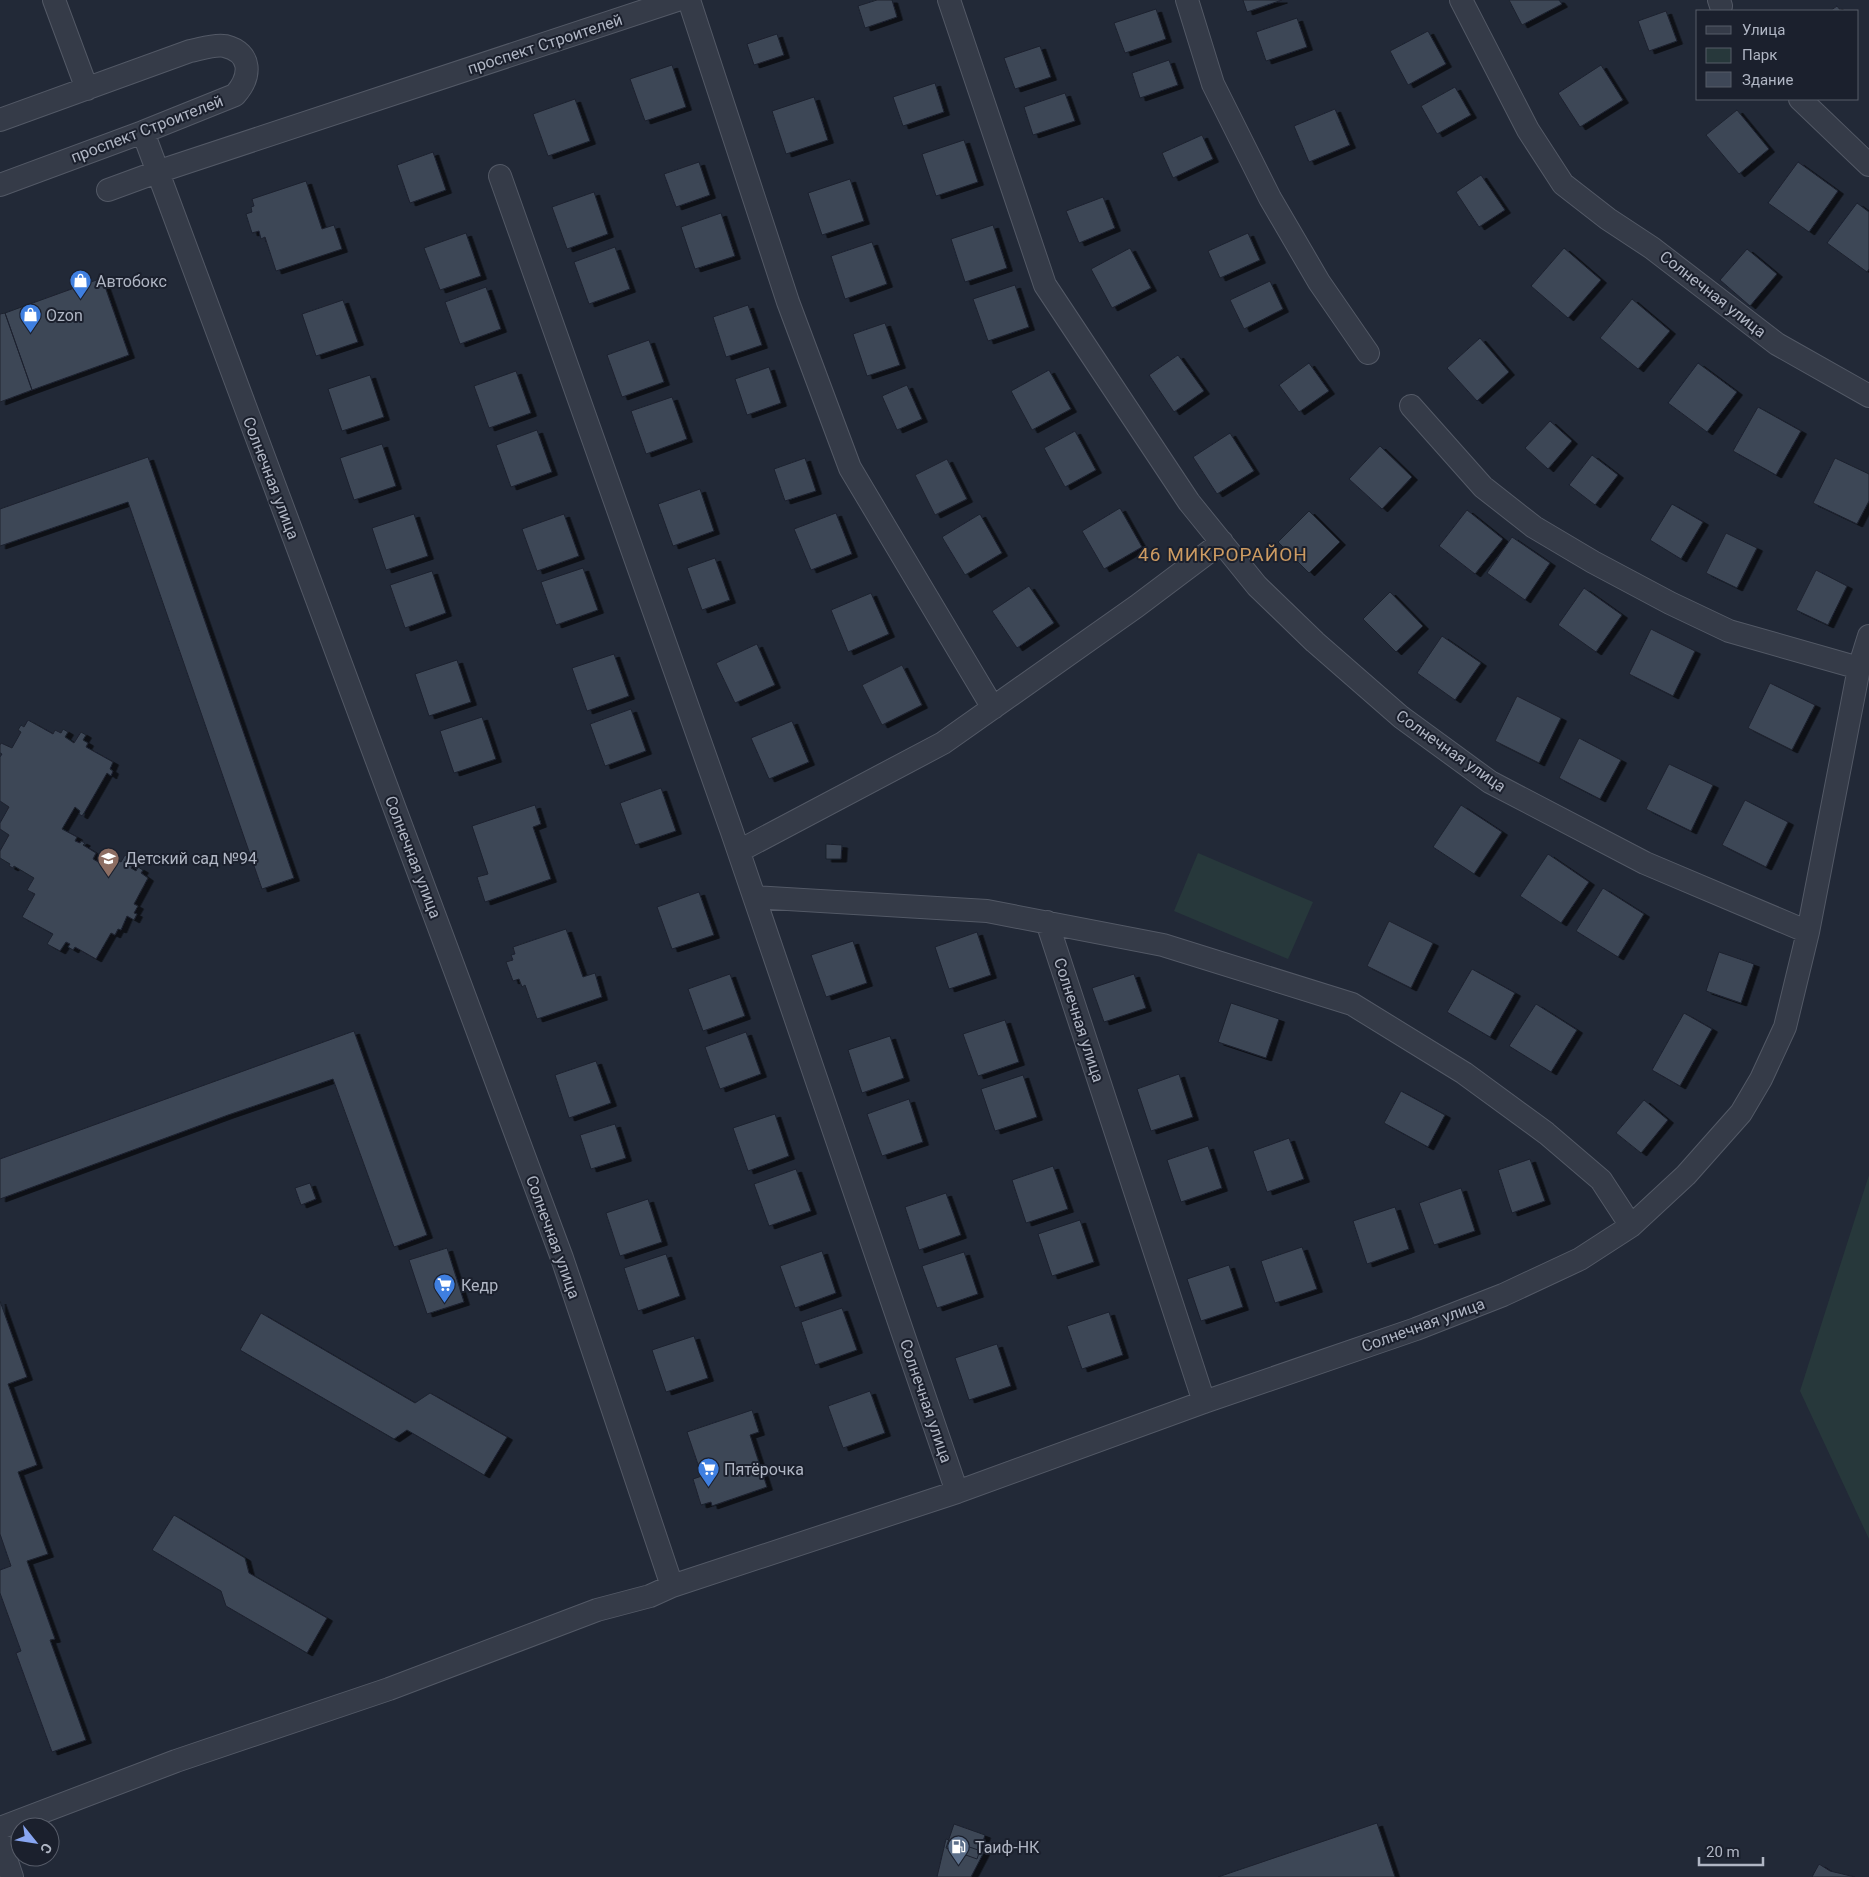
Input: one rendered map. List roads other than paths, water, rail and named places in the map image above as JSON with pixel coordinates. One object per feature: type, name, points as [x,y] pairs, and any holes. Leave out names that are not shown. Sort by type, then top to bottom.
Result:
[{"type":"street","points":[[54,0],[87,89]]},
{"type":"street","name":"проспект Строителей","points":[[108,190],[157,172],[677,0]]},
{"type":"street","points":[[689,0],[788,302],[850,468],[994,708]]},
{"type":"street","name":"Солнечная улица","points":[[949,0],[1045,285],[1190,502],[1258,586],[1315,642],[1401,717],[1490,782],[1645,863],[1808,932]]},
{"type":"street","points":[[1187,0],[1213,84],[1270,198],[1319,282],[1368,353]]},
{"type":"street","name":"Солнечная улица","points":[[1461,0],[1528,130],[1563,184],[1608,219],[1652,248],[1777,344],[1869,396]]},
{"type":"street","name":"проспект Строителей","points":[[0,120],[211,46],[225,46],[238,52],[247,64],[247,76],[243,86],[235,95],[143,132],[0,185]]},
{"type":"street","points":[[1801,100],[1869,165]]},
{"type":"street","name":"Солнечная улица","points":[[143,132],[562,1258],[672,1586]]},
{"type":"street","name":"Солнечная улица","points":[[500,176],[739,851],[957,1492]]},
{"type":"street","points":[[1411,406],[1483,487],[1534,527],[1593,562],[1670,603],[1729,630],[1860,668]]},
{"type":"street","points":[[739,851],[943,743],[1137,606],[1222,542]]},
{"type":"street","name":"Солнечная улица","points":[[0,1828],[176,1761],[389,1689],[597,1610],[650,1596],[672,1586],[957,1492],[1204,1402],[1416,1329],[1503,1296],[1580,1259],[1631,1226],[1686,1175],[1741,1112],[1761,1079],[1785,1027],[1808,932],[1860,668],[1869,636]]},
{"type":"street","points":[[754,896],[987,911],[1163,945],[1352,1004],[1464,1074],[1546,1132],[1601,1180],[1631,1226]]},
{"type":"street","name":"Солнечная улица","points":[[1047,922],[1204,1402]]},
{"type":"street","points":[[0,1841],[12,1877]]},
{"type":"place","name":"Автобокс","points":[[80,300]]},
{"type":"place","name":"Ozon","points":[[30,334]]},
{"type":"place","name":"Детский сад №94","points":[[109,877]]},
{"type":"place","name":"Кедр","points":[[445,1304]]},
{"type":"place","name":"Пятёрочка","points":[[708,1488]]},
{"type":"place","name":"Таиф-НК","points":[[959,1866]]},
{"type":"district","name":"46 МИКРОРАЙОН","points":[[1223,554]]}]
